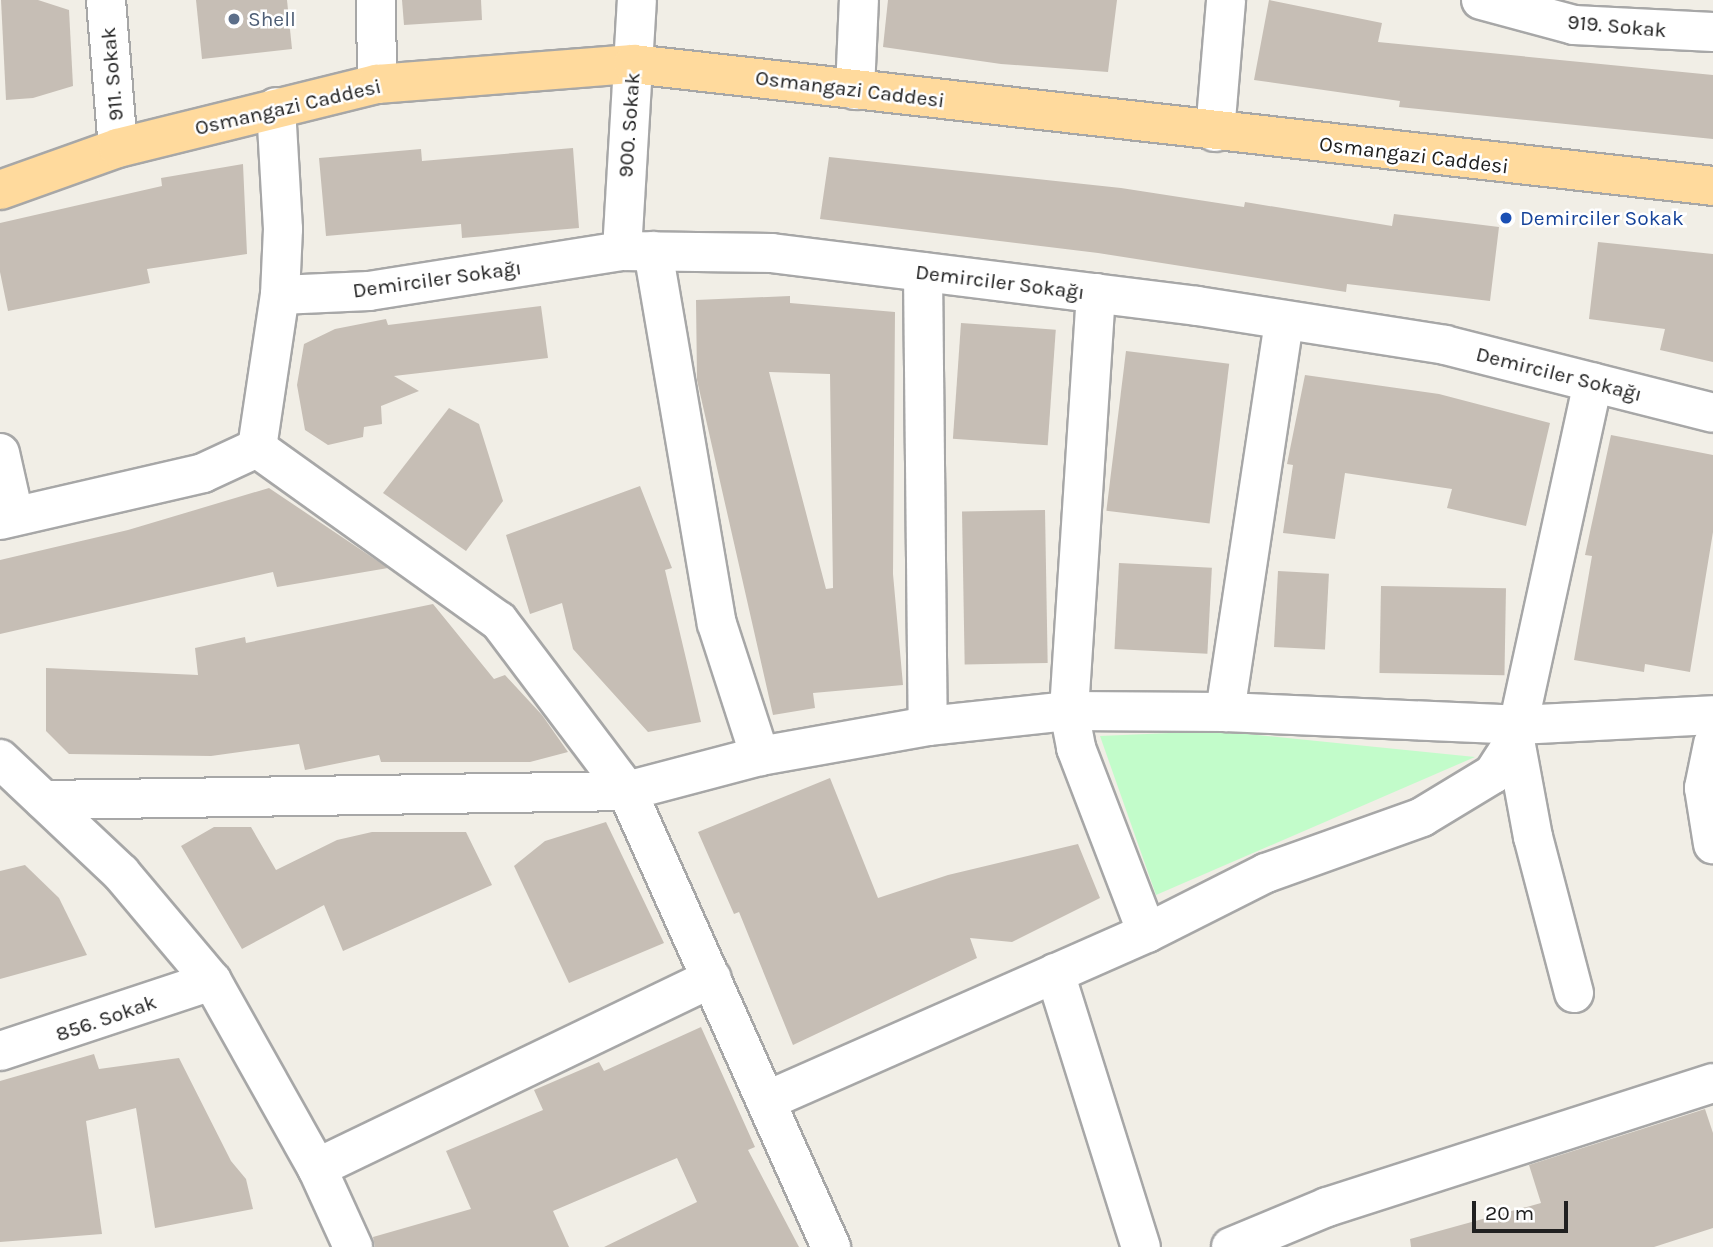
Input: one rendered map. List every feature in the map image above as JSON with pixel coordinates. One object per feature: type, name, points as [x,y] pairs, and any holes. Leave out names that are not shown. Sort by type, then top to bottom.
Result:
[{"type":"main road","name":"Osmangazi Caddesi","points":[[0,190],[118,148],[377,84],[633,64],[1215,132],[1713,186]]},
{"type":"street","name":"911. Sokak","points":[[106,0],[118,148]]},
{"type":"street","points":[[376,0],[377,84]]},
{"type":"street","name":"900. Sokak","points":[[637,0],[633,64],[637,251],[717,624],[760,756]]},
{"type":"street","points":[[855,90],[859,0]]},
{"type":"street","points":[[1215,132],[1226,0]]},
{"type":"street","name":"919. Sokak","points":[[1481,0],[1573,25],[1713,32]]},
{"type":"street","points":[[257,447],[280,295],[283,229],[276,107]]},
{"type":"street","name":"Demirciler Sokağı","points":[[280,295],[369,291],[637,251],[772,253],[1096,293],[1445,345],[1713,413]]},
{"type":"street","points":[[923,272],[928,726]]},
{"type":"street","points":[[1096,293],[1069,711],[1076,748],[1147,933]]},
{"type":"street","points":[[1225,712],[1284,320]]},
{"type":"street","points":[[766,1101],[1147,933],[1266,873],[1422,817],[1493,774],[1517,733],[1593,382]]},
{"type":"street","points":[[0,453],[7,517],[203,473],[257,447]]},
{"type":"street","points":[[257,447],[499,621],[627,791],[831,1247]]},
{"type":"street","points":[[44,800],[627,791],[760,756],[928,726],[1069,711],[1225,712],[1517,733],[1713,715]]},
{"type":"street","points":[[1517,733],[1534,837],[1574,993]]},
{"type":"street","points":[[1713,744],[1704,788],[1713,844]]},
{"type":"street","points":[[0,759],[121,873],[212,981],[317,1168],[353,1247]]},
{"type":"street","points":[[1055,973],[1141,1247]]},
{"type":"street","points":[[317,1168],[712,978]]},
{"type":"street","name":"856. Sokak","points":[[0,1051],[212,981]]},
{"type":"street","points":[[1231,1247],[1327,1208],[1713,1083]]},
{"type":"green space","points":[[1217,731],[1475,757],[1156,895],[1100,736]]},
{"type":"building","points":[[1,0],[38,0],[69,10],[73,86],[33,98],[6,100]]},
{"type":"building","points":[[196,0],[287,0],[292,49],[202,59]]},
{"type":"building","points":[[402,0],[481,0],[482,20],[404,25]]},
{"type":"building","points":[[888,0],[1117,0],[1108,72],[1001,64],[883,47]]},
{"type":"building","points":[[1269,0],[1382,23],[1378,42],[1713,75],[1713,139],[1399,107],[1400,101],[1254,80]]},
{"type":"building","points":[[573,148],[579,228],[462,238],[461,224],[326,236],[319,158],[421,149],[422,161]]},
{"type":"building","points":[[829,157],[1121,188],[1244,207],[1245,202],[1392,226],[1394,214],[1499,227],[1490,301],[1347,284],[1346,292],[1098,253],[820,219]]},
{"type":"building","points":[[243,164],[247,254],[147,269],[150,283],[8,311],[0,272],[0,223],[162,186],[161,178]]},
{"type":"building","points":[[1598,242],[1713,254],[1713,362],[1660,350],[1665,329],[1589,319]]},
{"type":"building","points":[[790,296],[790,303],[895,312],[893,574],[903,685],[813,693],[815,708],[773,715],[697,380],[696,300]],"holes":[[[769,372],[830,374],[833,588],[826,589]]]},
{"type":"building","points":[[541,306],[548,358],[394,376],[419,391],[381,406],[382,424],[364,427],[363,437],[328,445],[305,430],[297,385],[304,344],[335,329],[386,319],[388,325]]},
{"type":"building","points":[[961,323],[1056,330],[1048,445],[953,439]]},
{"type":"building","points":[[1126,351],[1229,364],[1210,523],[1106,511]]},
{"type":"building","points":[[1305,375],[1439,394],[1550,423],[1526,526],[1447,508],[1452,489],[1345,473],[1335,539],[1283,533],[1293,465],[1287,464]]},
{"type":"building","points":[[449,408],[479,424],[503,501],[466,551],[383,493]]},
{"type":"building","points":[[1611,435],[1713,455],[1713,532],[1690,672],[1645,664],[1644,672],[1574,660],[1592,556],[1585,555]]},
{"type":"building","points":[[640,486],[672,568],[665,570],[701,722],[648,732],[573,649],[562,603],[530,614],[506,535]]},
{"type":"building","points":[[269,488],[388,568],[277,587],[273,572],[0,634],[0,560],[128,530]]},
{"type":"building","points":[[1045,510],[1048,663],[965,664],[962,511]]},
{"type":"building","points":[[1119,563],[1212,568],[1207,654],[1114,649]]},
{"type":"building","points":[[1278,571],[1329,574],[1325,650],[1274,647]]},
{"type":"building","points":[[1381,586],[1506,588],[1504,675],[1379,673]]},
{"type":"building","points":[[433,604],[494,679],[505,675],[542,715],[568,752],[530,762],[381,762],[379,755],[305,770],[299,744],[211,756],[69,754],[46,731],[46,668],[198,675],[195,648],[245,637],[246,643]]},
{"type":"building","points":[[830,778],[878,898],[948,875],[1078,844],[1100,898],[1012,942],[970,938],[977,958],[793,1045],[739,912],[734,914],[698,832]]},
{"type":"building","points":[[606,822],[664,943],[569,983],[514,866],[545,841]]},
{"type":"building","points":[[214,827],[251,827],[276,870],[337,840],[372,832],[466,832],[492,885],[343,951],[324,905],[242,949],[181,846]]},
{"type":"building","points":[[25,865],[59,898],[87,955],[0,979],[0,871]]},
{"type":"building","points":[[701,1027],[755,1147],[748,1150],[799,1247],[604,1247],[697,1202],[677,1158],[553,1211],[569,1247],[375,1247],[373,1237],[471,1209],[446,1151],[543,1110],[534,1090],[599,1062],[604,1071]]},
{"type":"building","points":[[94,1054],[99,1069],[179,1058],[231,1161],[246,1179],[253,1209],[155,1228],[136,1108],[86,1121],[102,1234],[0,1242],[0,1081]]},
{"type":"building","points":[[1705,1109],[1713,1133],[1713,1228],[1654,1247],[1411,1247],[1410,1239],[1541,1203],[1529,1165]]},
{"type":"place","name":"Shell","points":[[234,19]]},
{"type":"place","name":"Demirciler Sokak","points":[[1506,218]]}]
